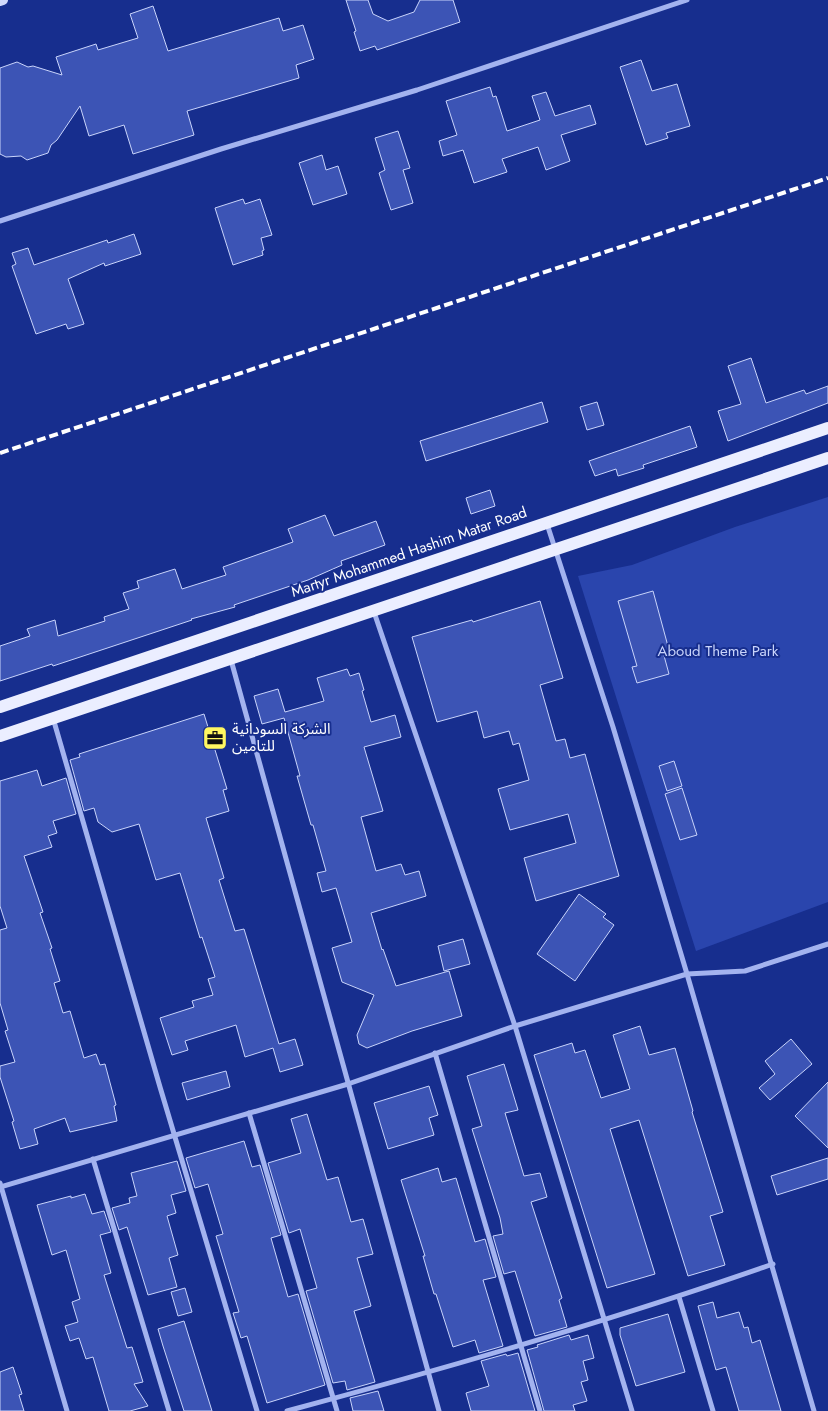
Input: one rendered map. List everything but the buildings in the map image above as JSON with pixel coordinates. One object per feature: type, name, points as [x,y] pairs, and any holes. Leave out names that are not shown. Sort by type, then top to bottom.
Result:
[{"type":"main road","name":"Martyr Mohammed Hashim Matar Road","points":[[0,707],[828,428]]},
{"type":"main road","points":[[0,736],[828,458]]},
{"type":"street","points":[[0,221],[221,149],[417,90],[687,0]]},
{"type":"street","points":[[546,523],[613,727],[773,1264],[814,1411]]},
{"type":"street","points":[[373,610],[515,1026],[632,1411]]},
{"type":"street","points":[[231,658],[439,1411]]},
{"type":"street","points":[[53,718],[174,1135],[257,1411]]},
{"type":"street","points":[[67,1411],[0,1186],[348,1084],[515,1026],[687,974],[745,971],[828,944]]},
{"type":"street","points":[[435,1053],[540,1411]]},
{"type":"street","points":[[249,1113],[337,1411]]},
{"type":"street","points":[[93,1159],[170,1411]]},
{"type":"street","points":[[287,1411],[521,1346],[679,1297],[773,1264]]},
{"type":"street","points":[[679,1297],[713,1411]]},
{"type":"green space","name":"Aboud Theme Park","points":[[828,497],[828,902],[696,951],[578,576],[632,565],[735,527]]},
{"type":"railway","points":[[0,453],[828,178]]},
{"type":"place","name":"الشركة السودانية للتامين","points":[[215,738]]}]
